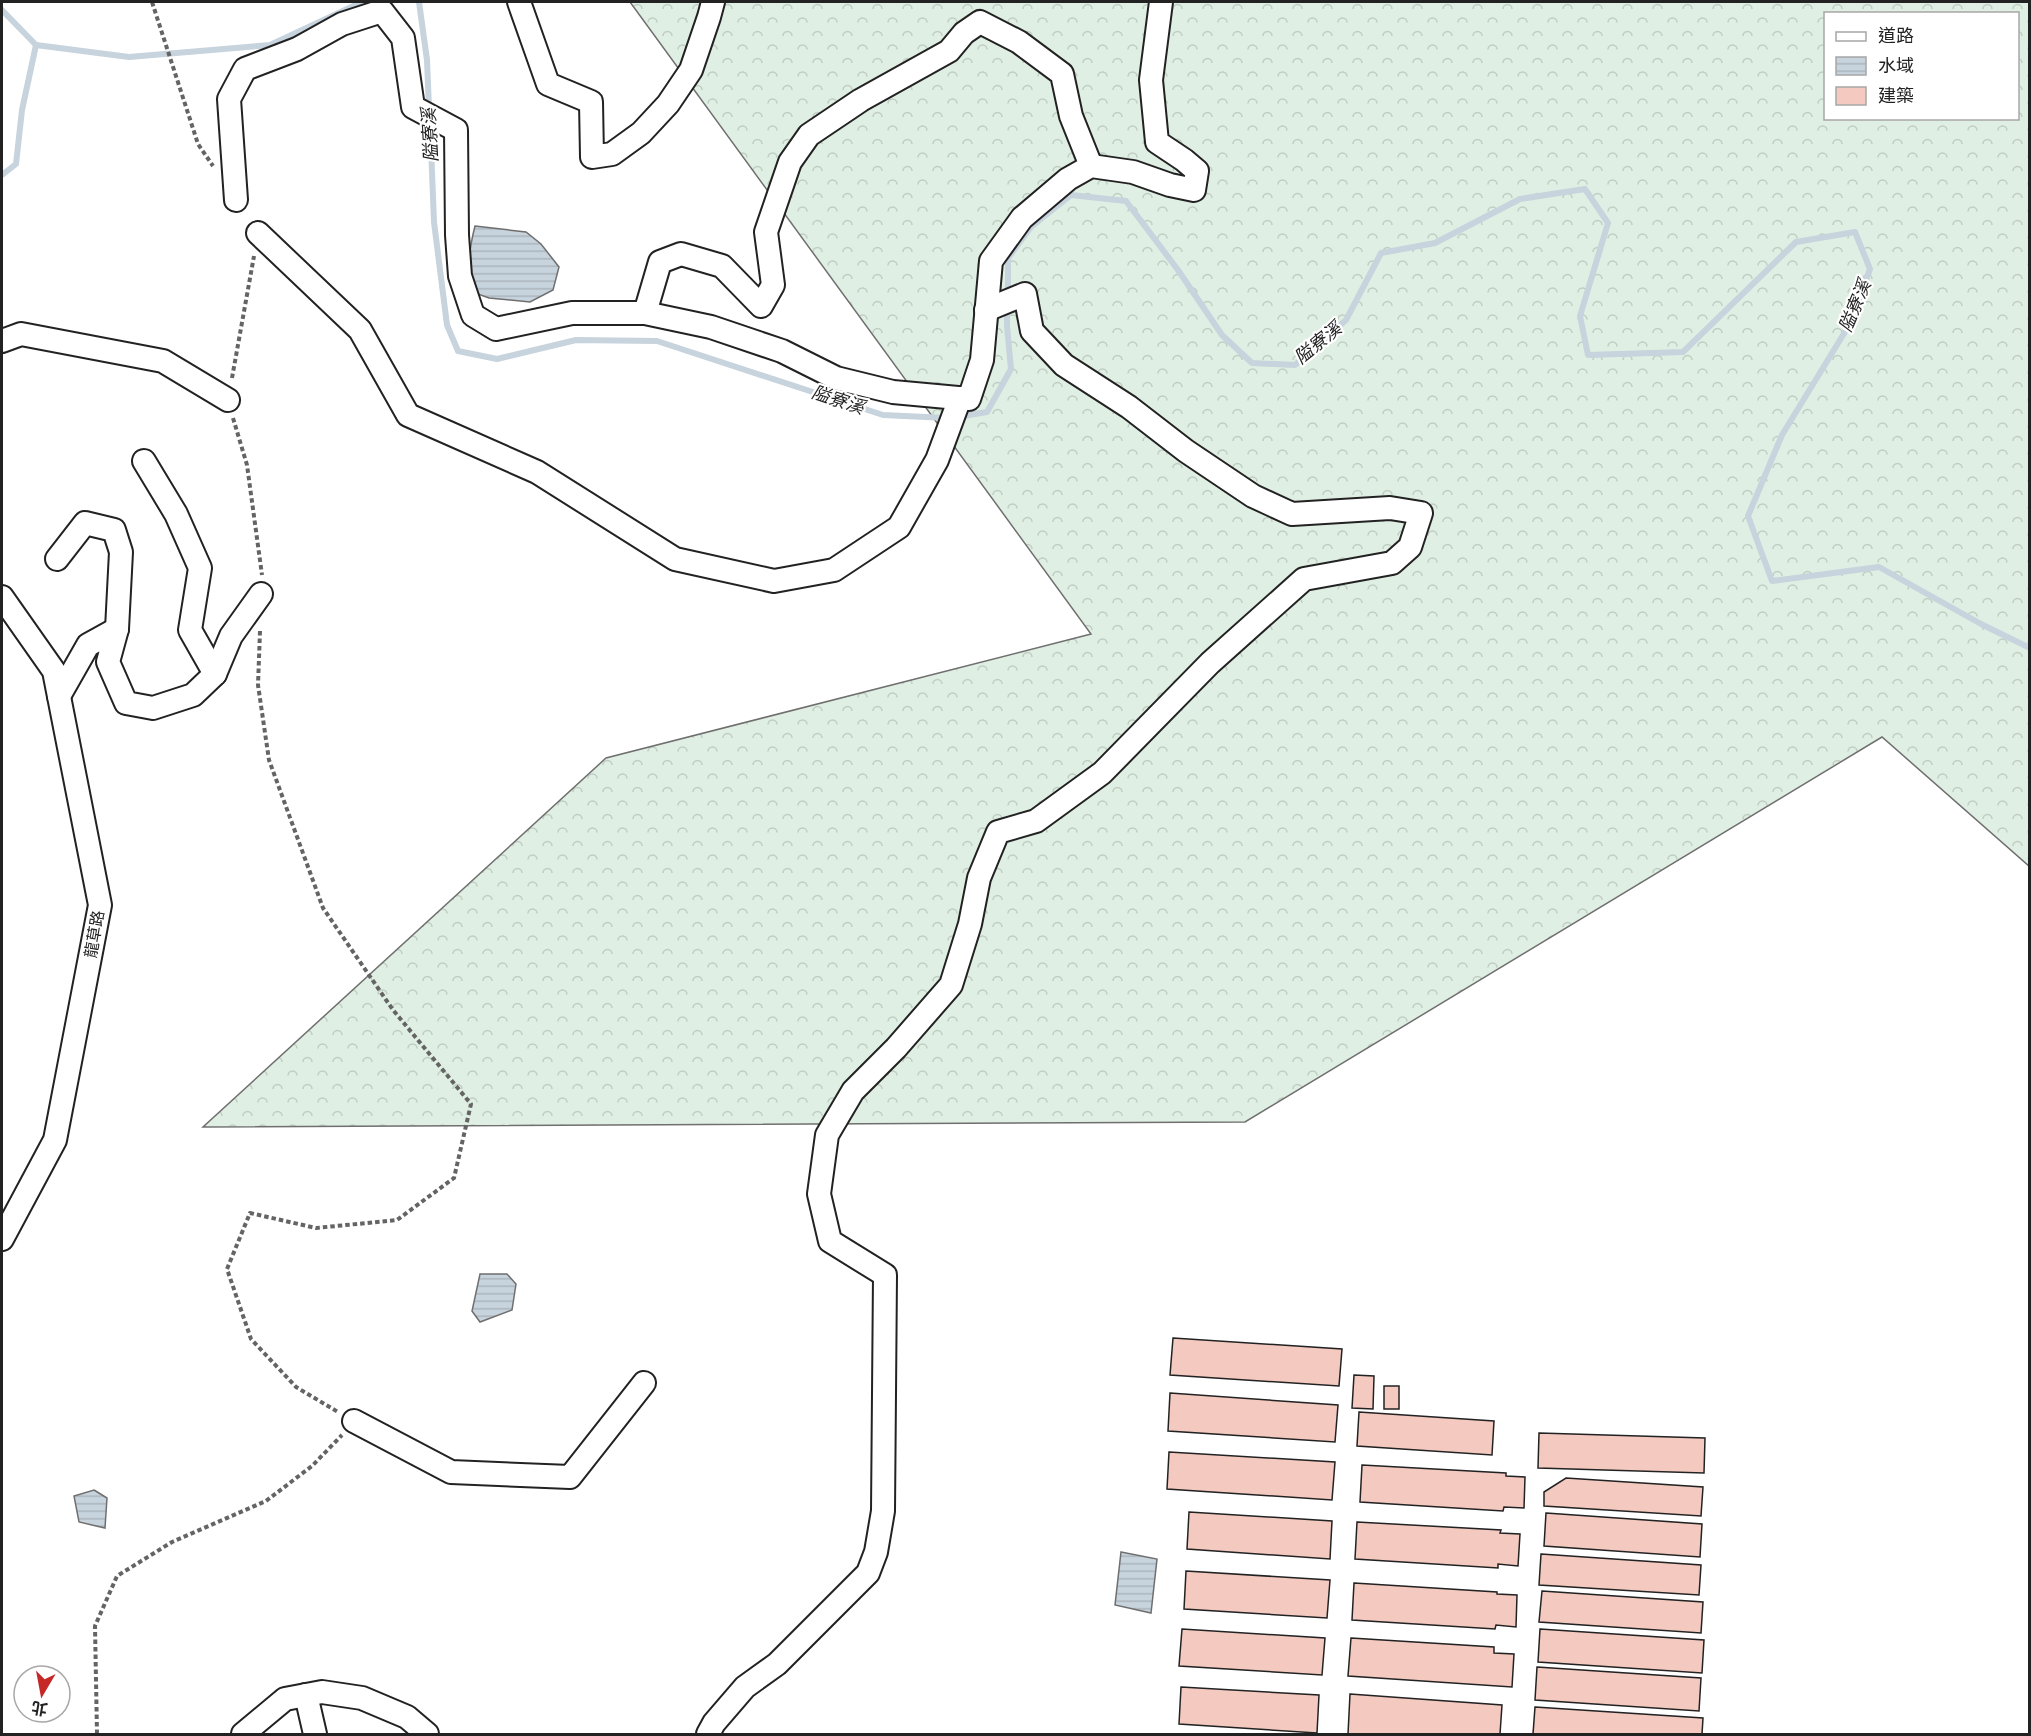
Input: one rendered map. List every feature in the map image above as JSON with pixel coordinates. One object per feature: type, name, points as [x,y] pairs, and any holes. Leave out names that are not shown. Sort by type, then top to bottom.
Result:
[{"type":"street","points":[[519,2],[548,84],[591,102],[592,157],[612,154],[641,133],[668,104],[691,70],[712,2]]},
{"type":"street","points":[[236,200],[229,99],[244,69],[297,50],[342,24],[382,8],[403,38],[413,107],[456,130],[457,235],[460,276],[473,315],[496,329],[572,313],[645,313],[711,327],[782,351],[836,378],[893,392],[969,399],[982,360],[991,261],[1022,218],[1068,179],[1091,166],[1133,172],[1170,185],[1194,190],[1197,171],[1157,142],[1151,80],[1161,2]]},
{"type":"street","points":[[645,313],[660,262],[681,254],[723,266],[761,306],[773,285],[766,232],[790,162],[809,135],[861,100],[949,51],[964,33],[980,22],[1019,42],[1062,74],[1071,116],[1091,166]]},
{"type":"street","points":[[258,233],[360,330],[408,415],[537,472],[675,559],[774,581],[834,570],[899,527],[937,460],[960,399]]},
{"type":"street","points":[[708,1734],[714,1723],[745,1687],[777,1664],[868,1573],[876,1552],[883,1511],[885,1275],[830,1241],[819,1194],[827,1135],[853,1091],[897,1048],[951,985],[970,924],[979,878],[998,832],[1036,821],[1102,773],[1210,663],[1304,579],[1392,563],[1410,547],[1420,513],[1390,508],[1292,514],[1253,496],[1186,452],[1129,406],[1064,365],[1032,331],[1025,294],[986,310]]},
{"type":"street","points":[[2,341],[21,334],[163,361],[228,400]]},
{"type":"street","points":[[144,461],[176,514],[200,568],[190,630],[215,674]]},
{"type":"street","points":[[57,559],[85,523],[114,530],[121,552],[117,629],[108,662],[126,703],[153,708],[193,695],[215,674],[231,636],[261,594]]},
{"type":"street","name":"龍草路","points":[[2,597],[54,671],[100,905],[55,1140],[2,1239]]},
{"type":"street","points":[[59,696],[88,645],[117,629]]},
{"type":"street","points":[[354,1421],[452,1472],[570,1477],[644,1383]]},
{"type":"street","points":[[243,1734],[285,1699],[322,1692],[362,1698],[407,1717],[427,1734]]},
{"type":"street","points":[[306,1695],[315,1734]]},
{"type":"path","points":[[152,2],[198,144],[217,172]]},
{"type":"path","points":[[258,233],[228,400],[247,465],[262,578],[261,594]]},
{"type":"path","points":[[97,1734],[95,1626],[117,1576],[172,1542],[266,1501],[312,1466],[354,1421],[296,1387],[250,1339],[227,1269],[250,1213],[316,1228],[397,1220],[454,1178],[471,1104],[393,1010],[323,908],[269,760],[258,685],[260,628]]},
{"type":"green space","points":[[630,2],[2029,2],[2029,866],[1882,737],[1245,1122],[203,1127],[606,758],[1091,634]]},
{"type":"water","points":[[475,226],[526,232],[541,244],[559,267],[553,290],[530,302],[489,298],[475,293],[469,260]]},
{"type":"water","points":[[480,1274],[507,1274],[516,1284],[512,1310],[480,1322],[472,1311]]},
{"type":"water","points":[[94,1490],[107,1498],[105,1528],[79,1522],[74,1496]]},
{"type":"water","points":[[1121,1552],[1157,1559],[1151,1613],[1115,1605]]},
{"type":"building","points":[[1173,1338],[1342,1349],[1339,1386],[1170,1375]]},
{"type":"building","points":[[1354,1375],[1374,1376],[1373,1409],[1352,1408]]},
{"type":"building","points":[[1384,1386],[1399,1386],[1399,1409],[1384,1409]]},
{"type":"building","points":[[1170,1393],[1338,1405],[1335,1442],[1168,1431]]},
{"type":"building","points":[[1359,1412],[1494,1421],[1492,1455],[1357,1446]]},
{"type":"building","points":[[1539,1433],[1705,1438],[1704,1473],[1538,1468]]},
{"type":"building","points":[[1169,1452],[1335,1462],[1332,1500],[1167,1489]]},
{"type":"building","points":[[1362,1465],[1506,1473],[1506,1476],[1525,1477],[1524,1508],[1504,1507],[1503,1511],[1360,1502]]},
{"type":"building","points":[[1566,1478],[1703,1487],[1701,1516],[1544,1506],[1544,1492]]},
{"type":"building","points":[[1189,1512],[1332,1521],[1330,1559],[1187,1549]]},
{"type":"building","points":[[1546,1513],[1702,1524],[1700,1557],[1544,1546]]},
{"type":"building","points":[[1357,1522],[1501,1530],[1500,1533],[1520,1534],[1518,1566],[1498,1564],[1498,1568],[1355,1559]]},
{"type":"building","points":[[1541,1554],[1701,1565],[1699,1595],[1539,1585]]},
{"type":"building","points":[[1186,1571],[1330,1580],[1327,1618],[1184,1609]]},
{"type":"building","points":[[1354,1583],[1517,1595],[1516,1627],[1496,1625],[1495,1629],[1352,1620]]},
{"type":"building","points":[[1542,1591],[1703,1602],[1701,1633],[1539,1622]]},
{"type":"building","points":[[1182,1629],[1325,1638],[1322,1675],[1179,1666]]},
{"type":"building","points":[[1540,1629],[1704,1640],[1702,1673],[1538,1662]]},
{"type":"building","points":[[1351,1638],[1494,1647],[1494,1653],[1514,1654],[1512,1687],[1348,1676]]},
{"type":"building","points":[[1537,1667],[1701,1678],[1699,1711],[1535,1700]]},
{"type":"building","points":[[1181,1687],[1319,1695],[1317,1733],[1179,1724]]},
{"type":"building","points":[[1350,1694],[1502,1705],[1500,1734],[1348,1734]]},
{"type":"building","points":[[1535,1707],[1703,1718],[1702,1734],[1533,1734]]},
{"type":"waterway","name":"隘寮溪","points":[[2,10],[36,45],[129,57],[270,45],[362,2]]},
{"type":"waterway","name":"隘寮溪","points":[[419,2],[427,60],[429,108]]},
{"type":"waterway","points":[[2,175],[16,164],[22,110],[36,45]]},
{"type":"waterway","name":"隘寮溪","points":[[430,122],[434,222],[447,325],[458,351],[497,359],[576,340],[657,341],[883,415],[947,418]]},
{"type":"waterway","name":"隘寮溪","points":[[1008,295],[1008,258],[1031,227],[1071,195],[1126,201],[1178,270],[1222,335],[1252,363],[1295,365],[1346,320],[1381,253],[1435,243],[1520,199],[1585,189],[1608,223],[1580,316],[1588,355],[1683,352],[1796,242],[1855,232],[1870,269],[1851,322],[1782,435],[1748,516],[1772,581],[1879,567],[1981,624],[2030,648]]},
{"type":"waterway","name":"隘寮溪","points":[[957,417],[987,412],[1011,369],[1007,306]]}]
